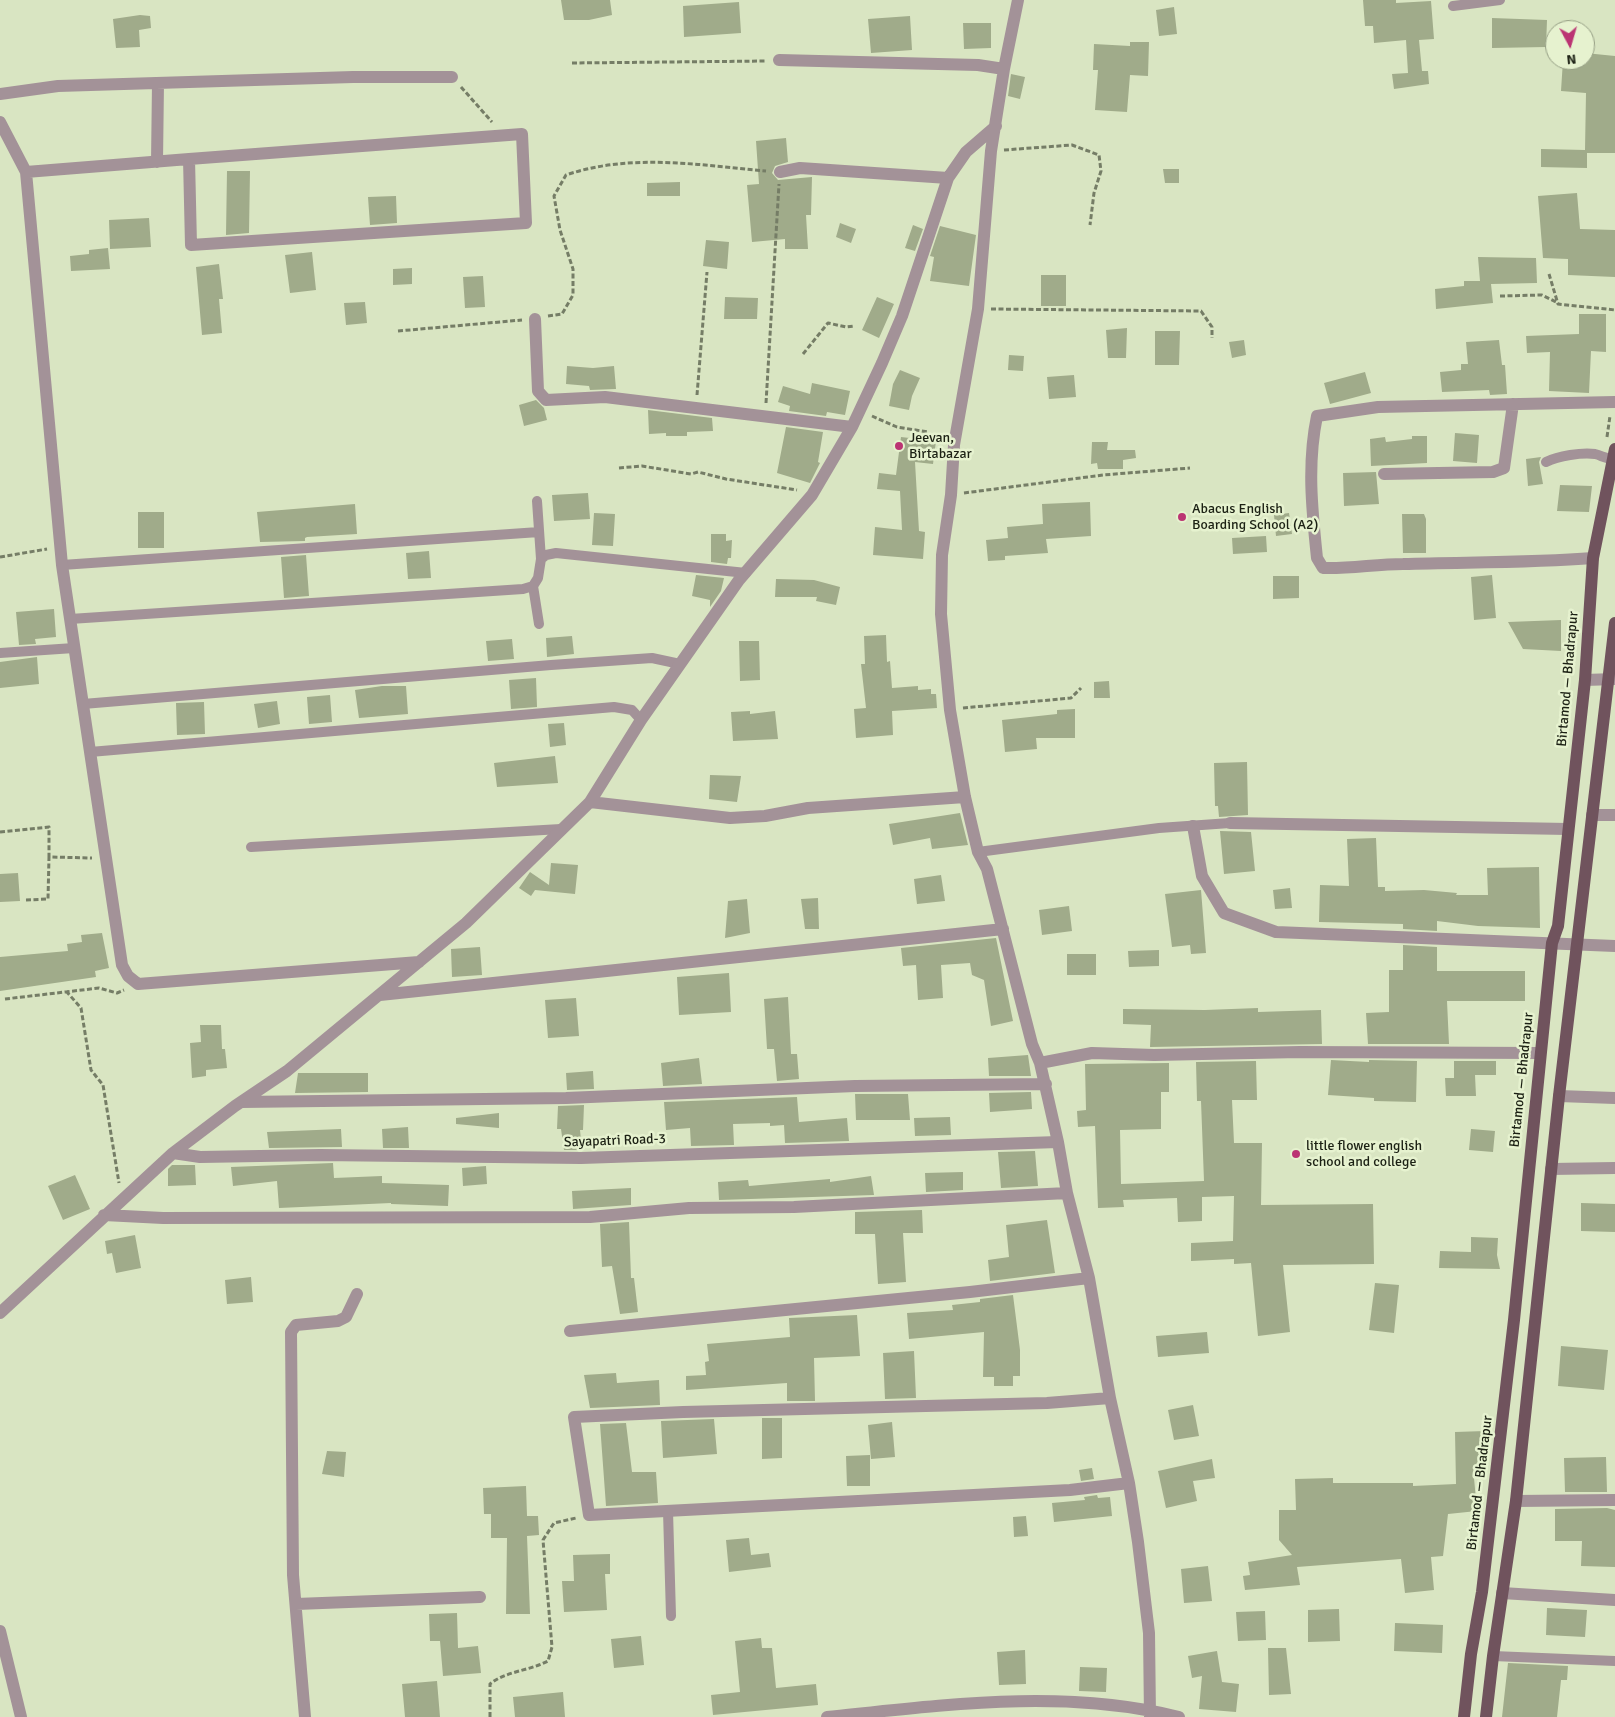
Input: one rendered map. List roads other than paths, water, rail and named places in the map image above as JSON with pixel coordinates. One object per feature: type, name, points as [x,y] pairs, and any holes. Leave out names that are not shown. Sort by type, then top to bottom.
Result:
[{"type":"main road","name":"Birtamod — Bhadrapur","points":[[1464,1717],[1494,1497],[1552,944],[1558,926],[1585,680],[1593,558],[1611,459],[1615,449]]},
{"type":"main road","points":[[1486,1717],[1516,1500],[1559,1096],[1592,815],[1611,680],[1615,623]]},
{"type":"main road","points":[[1523,1220],[1545,1226]]},
{"type":"street","points":[[1018,0],[1004,69],[991,151],[978,309],[954,445],[951,494],[942,555],[941,614],[950,710],[964,797],[978,852],[987,869],[1032,1044],[1046,1084],[1067,1193],[1088,1278],[1110,1398],[1129,1483],[1149,1633],[1151,1713]]},
{"type":"street","points":[[779,60],[978,65],[1004,69]]},
{"type":"street","points":[[0,94],[58,86],[452,76]]},
{"type":"street","points":[[157,162],[158,83]]},
{"type":"street","points":[[0,122],[26,172],[62,547],[62,564],[122,965],[128,976],[138,984],[419,962]]},
{"type":"street","points":[[0,1313],[173,1153],[241,1102],[287,1071],[466,923],[590,802],[641,720],[680,664],[746,573],[812,495],[852,427],[902,316],[938,203],[948,178],[966,152],[996,126]]},
{"type":"street","points":[[26,172],[189,159],[522,134],[526,223],[191,245],[189,159]]},
{"type":"street","points":[[780,172],[800,168],[948,178]]},
{"type":"street","points":[[535,319],[538,391],[546,400],[605,397],[852,427]]},
{"type":"street","points":[[1593,558],[1536,562],[1389,564],[1350,569],[1323,568],[1317,558],[1310,485],[1313,437],[1317,416],[1378,407],[1614,402]]},
{"type":"street","points":[[1384,474],[1493,472],[1504,468],[1513,404]]},
{"type":"street","points":[[1585,680],[1611,680]]},
{"type":"street","points":[[590,802],[730,818],[765,816],[827,806],[964,797]]},
{"type":"street","points":[[1592,815],[1615,815]]},
{"type":"street","points":[[1230,823],[1568,829]]},
{"type":"street","points":[[1193,826],[1202,876],[1224,913],[1276,932],[1615,946]]},
{"type":"street","points":[[380,996],[1003,929]]},
{"type":"street","points":[[1040,1063],[1092,1053],[1154,1055],[1300,1052],[1540,1053]]},
{"type":"street","points":[[241,1102],[556,1098],[855,1086],[1046,1084]]},
{"type":"street","points":[[1559,1096],[1615,1098]]},
{"type":"street","name":"Sayapatri Road-3","points":[[173,1153],[200,1157],[320,1155],[581,1158],[1058,1142]]},
{"type":"street","points":[[1551,1169],[1615,1168]]},
{"type":"street","points":[[104,1215],[162,1218],[590,1217],[689,1208],[794,1207],[1067,1193]]},
{"type":"street","points":[[570,1331],[950,1294],[1088,1278]]},
{"type":"street","points":[[305,1717],[293,1575],[290,1332],[296,1324],[338,1321],[346,1317],[357,1294]]},
{"type":"street","points":[[1110,1398],[1047,1403],[683,1412],[574,1417],[589,1515],[1070,1490],[1129,1483]]},
{"type":"street","points":[[1516,1500],[1615,1500]]},
{"type":"street","points":[[1502,1593],[1615,1600]]},
{"type":"street","points":[[296,1604],[480,1597]]},
{"type":"street","points":[[0,1631],[21,1717]]},
{"type":"street","points":[[827,1717],[976,1702],[1054,1701],[1179,1717]]},
{"type":"lane","points":[[1453,6],[1500,0]]},
{"type":"lane","points":[[1546,462],[1558,456],[1595,454],[1611,459]]},
{"type":"lane","points":[[537,501],[541,559],[538,578],[533,586],[538,624]]},
{"type":"lane","points":[[62,564],[539,532]]},
{"type":"lane","points":[[541,559],[546,555],[556,553],[746,573]]},
{"type":"lane","points":[[70,619],[503,591],[533,586]]},
{"type":"lane","points":[[0,653],[74,648]]},
{"type":"lane","points":[[83,704],[652,658],[680,664]]},
{"type":"lane","points":[[90,752],[614,707],[632,710],[641,720]]},
{"type":"lane","points":[[978,852],[1159,828],[1230,823]]},
{"type":"lane","points":[[251,847],[561,829]]},
{"type":"lane","points":[[668,1511],[671,1616]]},
{"type":"lane","points":[[1493,1656],[1615,1661]]},
{"type":"place","name":"Jeevan, Birtabazar","points":[[899,446]]},
{"type":"place","name":"Abacus English Boarding School (A2)","points":[[1182,517]]},
{"type":"place","name":"little flower english school and college","points":[[1296,1154]]}]
